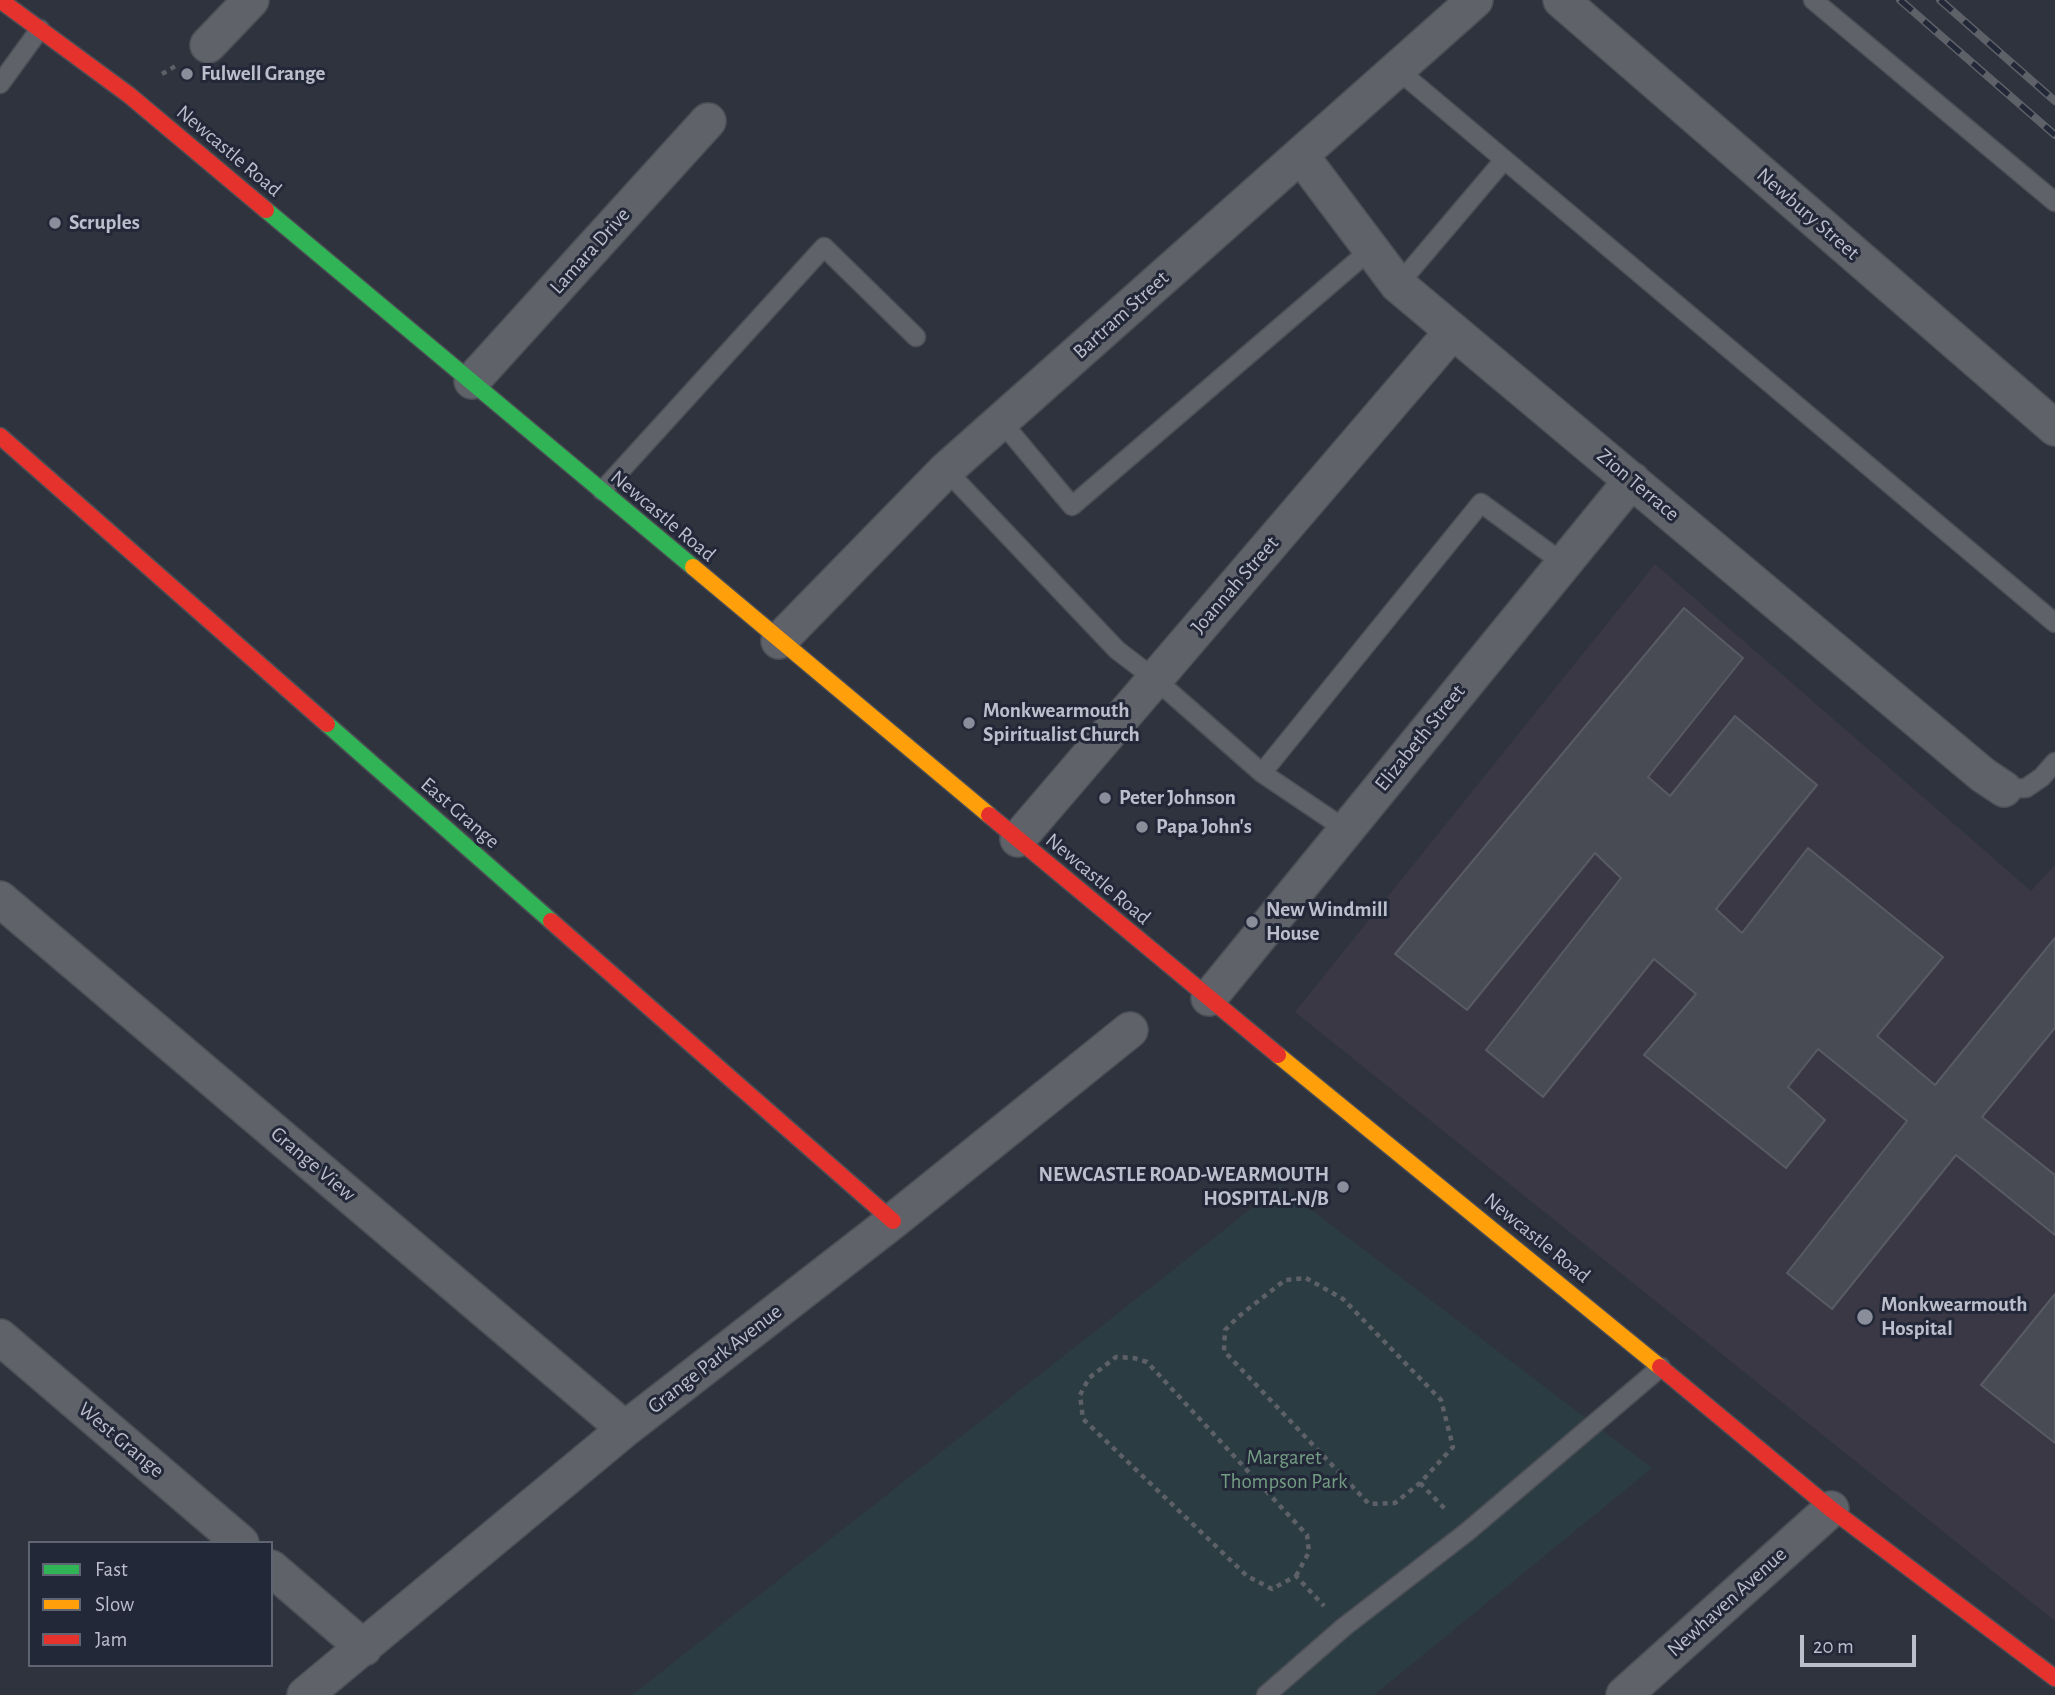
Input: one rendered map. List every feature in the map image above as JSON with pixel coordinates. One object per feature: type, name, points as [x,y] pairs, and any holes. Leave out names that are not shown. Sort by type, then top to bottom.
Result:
[{"type":"main road","name":"Newcastle Road","points":[[0,0],[129,95],[1209,999],[1831,1509],[2055,1678]]},
{"type":"main road","name":"Newcastle Road","points":[[78,38],[129,95]]},
{"type":"main road","name":"East Grange","points":[[0,436],[893,1221]]},
{"type":"street","points":[[208,45],[251,0]]},
{"type":"street","name":"Newbury Street","points":[[1561,0],[2055,428]]},
{"type":"street","name":"Bartram Street","points":[[779,641],[946,470],[1398,70],[1472,1]]},
{"type":"street","name":"Lamara Drive","points":[[472,381],[708,121]]},
{"type":"street","name":"Zion Terrace","points":[[1301,156],[1398,285],[1983,775],[2004,789]]},
{"type":"street","name":"Joannah Street","points":[[1018,839],[1453,331]]},
{"type":"street","name":"Elizabeth Street","points":[[1209,999],[1632,480]]},
{"type":"street","name":"Grange View","points":[[0,899],[625,1429]]},
{"type":"street","name":"Grange Park Avenue","points":[[305,1695],[625,1429],[893,1221],[1130,1030]]},
{"type":"street","name":"West Grange","points":[[0,1338],[239,1541]]},
{"type":"street","name":"Newhaven Avenue","points":[[1624,1695],[1831,1509]]},
{"type":"street","points":[[273,1570],[364,1648]]},
{"type":"lane","points":[[1813,0],[2055,202]]},
{"type":"lane","points":[[0,84],[40,29]]},
{"type":"lane","points":[[1398,70],[2055,623]]},
{"type":"lane","points":[[1398,285],[1504,160]]},
{"type":"lane","points":[[602,491],[824,247],[916,337]]},
{"type":"lane","points":[[1002,421],[1072,506],[1370,250]]},
{"type":"lane","points":[[946,470],[1117,650],[1155,679],[1262,773],[1345,829]]},
{"type":"lane","points":[[1262,773],[1481,503],[1563,563]]},
{"type":"lane","points":[[2004,789],[2026,788],[2042,777],[2055,762]]},
{"type":"lane","points":[[1266,1695],[1344,1627],[1467,1532],[1661,1367]]},
{"type":"path","points":[[129,95],[208,45]]},
{"type":"path","points":[[1306,1278],[1343,1299],[1441,1400],[1453,1447],[1420,1483],[1395,1503],[1369,1504],[1224,1351],[1225,1330],[1285,1280],[1306,1278]]},
{"type":"path","points":[[1116,1357],[1147,1362],[1307,1535],[1309,1552],[1296,1576],[1272,1589],[1247,1576],[1083,1419],[1080,1395],[1089,1378],[1116,1357]]},
{"type":"path","points":[[1420,1483],[1467,1532]]},
{"type":"path","points":[[1296,1576],[1344,1627]]},
{"type":"shaded area","name":"Monkwearmouth Hospital","points":[[1655,564],[2031,891],[2055,865],[2055,1621],[1295,1012]]},
{"type":"green space","name":"Margaret Thompson Park","points":[[1280,1186],[1652,1468],[1374,1695],[632,1695]]},
{"type":"building","points":[[1684,608],[1743,658],[1648,777],[1670,796],[1735,716],[1817,785],[1716,909],[1742,933],[1808,848],[1943,957],[1877,1036],[1935,1085],[2055,938],[2055,1028],[1982,1117],[2055,1175],[2055,1235],[1956,1155],[1832,1309],[1787,1273],[1907,1121],[1818,1049],[1788,1087],[1825,1120],[1786,1168],[1644,1055],[1696,994],[1654,959],[1543,1097],[1486,1050],[1621,878],[1595,853],[1467,1010],[1395,954]]},
{"type":"building","points":[[2055,1294],[2055,1443],[1981,1385]]},
{"type":"railway","points":[[1900,0],[2055,135]]},
{"type":"railway","points":[[1940,0],[2055,101]]},
{"type":"traffic: fast","points":[[266,210],[693,567]]},
{"type":"traffic: fast","points":[[327,724],[551,921]]},
{"type":"traffic: slow","points":[[693,567],[989,815]]},
{"type":"traffic: slow","points":[[1278,1055],[1660,1367]]},
{"type":"traffic: jam","points":[[0,0],[129,95],[266,210]]},
{"type":"traffic: jam","points":[[0,436],[327,724]]},
{"type":"traffic: jam","points":[[989,815],[1278,1055]]},
{"type":"traffic: jam","points":[[551,921],[893,1221]]},
{"type":"traffic: jam","points":[[1660,1367],[1831,1509],[2055,1678]]},
{"type":"place","name":"Fulwell Grange","points":[[187,74]]},
{"type":"place","name":"Scruples","points":[[55,223]]},
{"type":"place","name":"Monkwearmouth Spiritualist Church","points":[[969,723]]},
{"type":"place","name":"Peter Johnson","points":[[1105,798]]},
{"type":"place","name":"Papa John's","points":[[1142,827]]},
{"type":"place","name":"New Windmill House","points":[[1252,922]]},
{"type":"place","name":"NEWCASTLE ROAD-WEARMOUTH HOSPITAL-N/B","points":[[1343,1187]]},
{"type":"place","name":"Monkwearmouth Hospital","points":[[1865,1317]]}]
